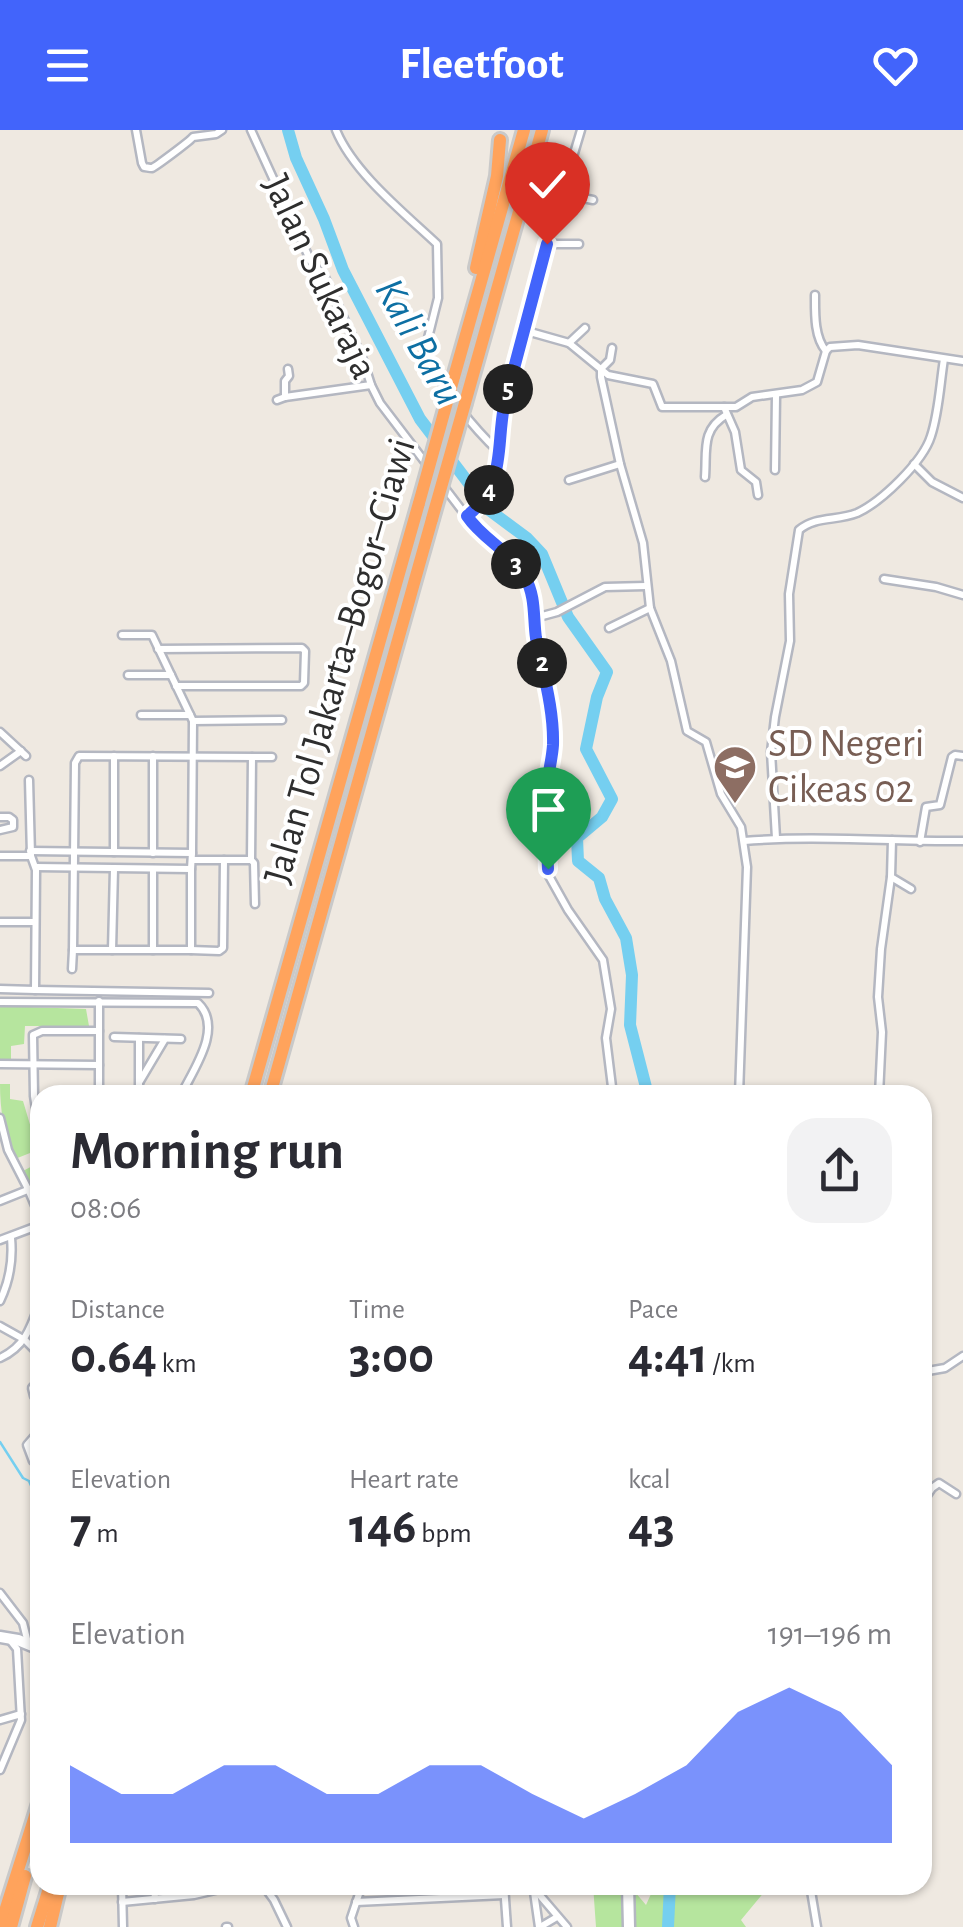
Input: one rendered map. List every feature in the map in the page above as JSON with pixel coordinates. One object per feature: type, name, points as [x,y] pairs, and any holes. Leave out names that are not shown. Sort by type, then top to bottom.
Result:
[{"type":"highway","name":"Jalan Tol Jakarta–Bogor–Ciawi","points":[[255,1085],[524,130]]},
{"type":"highway","name":"Jalan Tol Jakarta–Bogor–Ciawi","points":[[273,1085],[542,130]]},
{"type":"highway","points":[[470,320],[500,140]]},
{"type":"highway","points":[[301,921],[319,925]]},
{"type":"highway","points":[[0,1927],[30,1832]]},
{"type":"highway","points":[[11,1927],[30,1858]]},
{"type":"highway","points":[[37,1927],[47,1895]]},
{"type":"highway","points":[[50,1927],[58,1895]]},
{"type":"street","points":[[136,130],[142,162],[149,168],[193,137],[222,130]]},
{"type":"street","name":"Jalan Sukaraja","points":[[251,130],[312,266],[323,274],[364,360],[380,404],[467,516],[525,576],[535,608],[553,743],[546,792],[548,876],[603,960],[610,1009],[606,1038],[612,1085]]},
{"type":"street","points":[[336,130],[341,143],[382,193],[437,244],[438,298],[424,354],[442,387],[472,426],[500,452]]},
{"type":"street","points":[[467,516],[477,508],[494,481],[504,406],[581,130]]},
{"type":"street","points":[[562,194],[593,200]]},
{"type":"street","points":[[547,244],[579,244]]},
{"type":"street","points":[[815,295],[818,335],[826,350]]},
{"type":"street","points":[[569,342],[585,328]]},
{"type":"street","points":[[524,330],[569,342],[608,375],[653,384],[662,407],[725,411],[752,397],[802,390],[817,382],[830,346],[858,346],[963,362]]},
{"type":"street","points":[[601,369],[610,360],[612,348]]},
{"type":"street","points":[[776,838],[771,752],[790,641],[789,594],[799,530],[808,522],[846,517],[869,508],[914,464],[931,439],[944,359]]},
{"type":"street","points":[[288,369],[282,399],[371,385]]},
{"type":"street","points":[[601,369],[620,464],[643,543],[650,608],[671,661],[687,730],[706,742],[721,794],[742,827],[748,895],[739,1085]]},
{"type":"street","points":[[776,396],[776,470]]},
{"type":"street","points":[[705,477],[709,432],[725,411]]},
{"type":"street","points":[[725,411],[736,432],[740,470],[756,482],[758,495]]},
{"type":"street","points":[[568,480],[620,464]]},
{"type":"street","points":[[914,464],[932,482],[963,498]]},
{"type":"street","points":[[884,579],[963,595]]},
{"type":"street","points":[[534,618],[557,612],[606,587],[646,586]]},
{"type":"street","points":[[609,628],[650,608]]},
{"type":"street","points":[[122,635],[152,635],[192,718],[191,950]]},
{"type":"street","points":[[158,649],[305,651],[301,686],[176,686]]},
{"type":"street","points":[[128,675],[171,674]]},
{"type":"street","points":[[141,716],[282,720]]},
{"type":"street","points":[[0,732],[24,754],[0,766]]},
{"type":"street","points":[[72,969],[75,762],[80,756],[272,757]]},
{"type":"street","points":[[114,756],[114,852]]},
{"type":"street","points":[[153,756],[153,853]]},
{"type":"street","points":[[920,842],[926,807],[940,804],[952,757],[963,756]]},
{"type":"street","points":[[252,757],[250,860],[254,864],[255,904]]},
{"type":"street","points":[[29,780],[30,853],[36,867],[35,990]]},
{"type":"street","points":[[0,817],[13,820],[13,827],[0,830]]},
{"type":"street","points":[[879,1085],[882,1032],[878,997],[892,840]]},
{"type":"street","points":[[744,841],[963,841]]},
{"type":"street","points":[[0,856],[153,853],[192,861]]},
{"type":"street","points":[[73,950],[219,951],[223,948],[224,860]]},
{"type":"street","points":[[36,867],[153,870],[192,861],[250,860]]},
{"type":"street","points":[[112,950],[114,869]]},
{"type":"street","points":[[153,870],[153,950]]},
{"type":"street","points":[[891,877],[911,889]]},
{"type":"street","points":[[0,922],[35,922]]},
{"type":"street","points":[[0,989],[209,993]]},
{"type":"street","points":[[99,991],[99,1085]]},
{"type":"street","points":[[0,1002],[202,1005],[208,1039],[186,1085]]},
{"type":"street","points":[[36,1085],[33,1064],[37,1032],[99,1031]]},
{"type":"street","points":[[114,1037],[181,1039]]},
{"type":"street","points":[[138,1084],[139,1038]]},
{"type":"street","points":[[138,1084],[165,1038]]},
{"type":"street","points":[[0,1064],[99,1066]]},
{"type":"street","points":[[0,1118],[4,1152],[30,1194]]},
{"type":"street","points":[[0,1201],[28,1189]]},
{"type":"street","points":[[0,1240],[30,1230]]},
{"type":"street","points":[[0,1301],[6,1288],[11,1238]]},
{"type":"street","points":[[0,1326],[30,1345]]},
{"type":"street","points":[[0,1358],[25,1340],[30,1327]]},
{"type":"street","points":[[932,1370],[945,1368],[963,1356]]},
{"type":"street","points":[[932,1488],[939,1484],[956,1494]]},
{"type":"street","points":[[0,1594],[24,1623],[28,1644],[4,1637]]},
{"type":"street","points":[[0,1770],[21,1720],[17,1649],[4,1637]]},
{"type":"street","points":[[0,1720],[21,1714]]},
{"type":"street","points":[[122,1895],[123,1927]]},
{"type":"street","points":[[122,1902],[189,1895]]},
{"type":"street","points":[[270,1895],[286,1920],[286,1927]]},
{"type":"street","points":[[354,1927],[352,1918],[358,1895]]},
{"type":"street","points":[[356,1902],[504,1895],[507,1927]]},
{"type":"street","points":[[533,1895],[539,1927],[556,1917]]},
{"type":"street","points":[[538,1895],[567,1927]]},
{"type":"street","points":[[628,1895],[630,1927]]},
{"type":"street","points":[[812,1895],[817,1927]]},
{"type":"green space","points":[[0,1006],[86,1009],[89,1026],[25,1026],[24,1044],[11,1046],[11,1059],[0,1059]]},
{"type":"green space","points":[[0,1084],[10,1084],[10,1099],[23,1101],[30,1124],[30,1153],[15,1159]]},
{"type":"green space","points":[[594,1895],[638,1895],[646,1905],[650,1895],[762,1895],[741,1920],[746,1927],[596,1927]]},
{"type":"waterway","name":"Kali Baru","points":[[288,130],[343,270],[420,419],[489,510],[542,554],[568,617],[607,672],[597,697],[586,749],[612,799],[602,817],[577,838],[578,861],[599,878],[605,899],[626,938],[632,975],[630,1025],[645,1085]]},
{"type":"waterway","points":[[0,1442],[30,1483]]},
{"type":"waterway","name":"Kali Baru","points":[[668,1927],[670,1895]]},
{"type":"place","name":"SD Negeri Cikeas 02","points":[[735,805]]},
{"type":"route","points":[[547,244],[504,406],[494,481],[477,508],[467,516],[518,566],[535,608],[553,743],[546,792],[548,869]]}]
